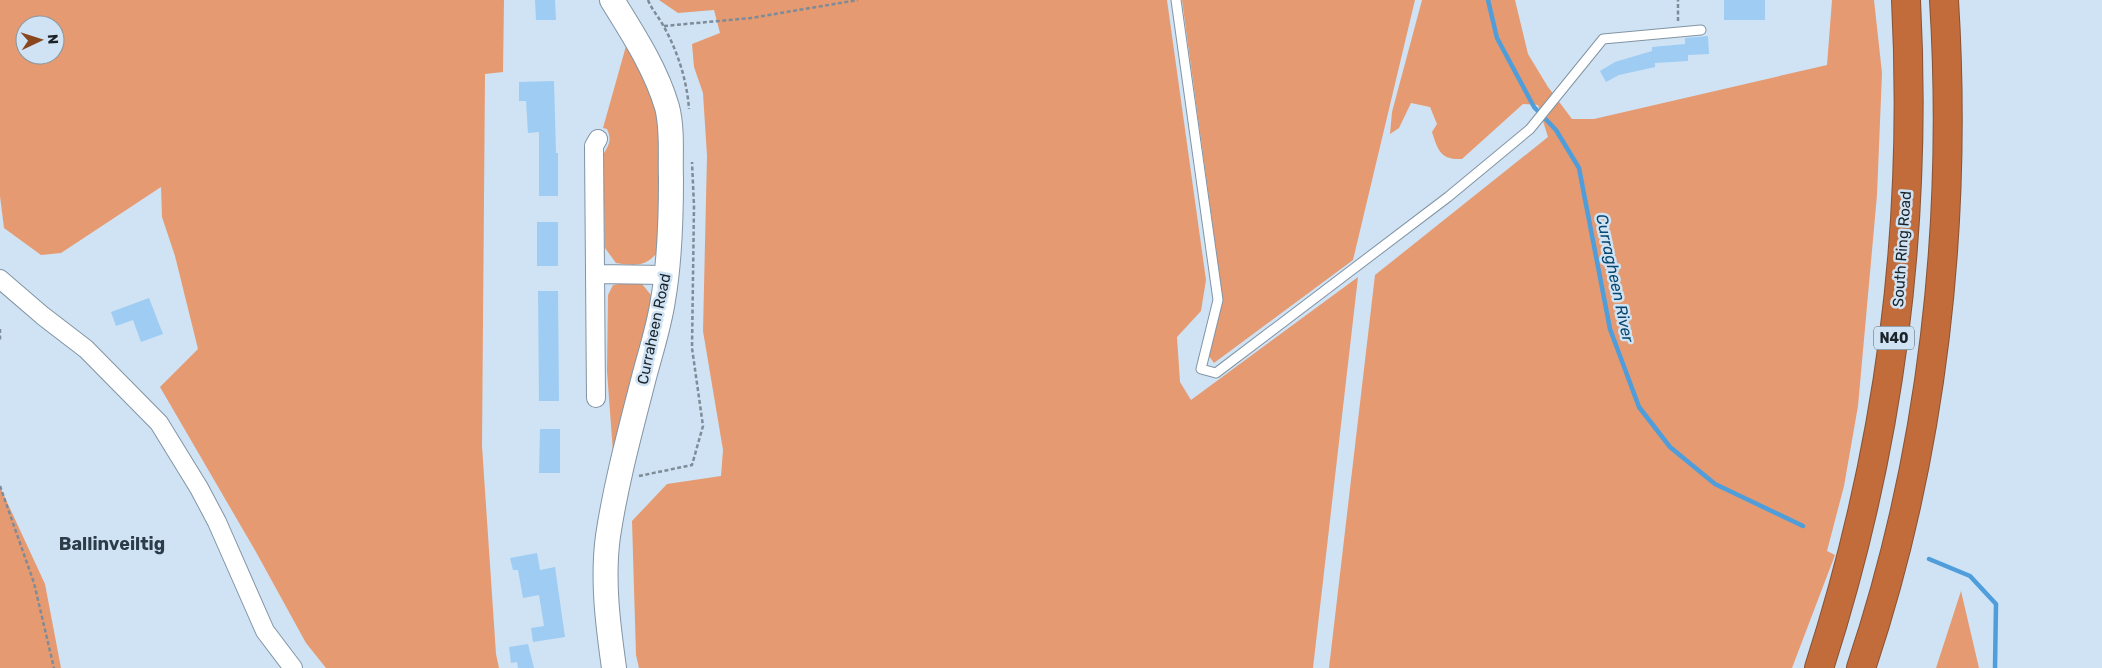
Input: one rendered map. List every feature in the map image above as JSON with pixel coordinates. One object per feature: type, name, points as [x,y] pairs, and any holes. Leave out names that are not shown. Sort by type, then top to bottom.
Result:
[{"type":"highway","name":"South Ring Road","points":[[1819,668],[1847,574],[1889,383],[1903,263],[1908,160],[1910,94],[1906,0]]},
{"type":"highway","name":"N40","points":[[1861,668],[1886,584],[1907,500],[1936,329],[1942,270],[1949,153],[1944,0]]},
{"type":"street","name":"Curraheen Road","points":[[612,0],[642,49],[661,88],[668,110],[671,202],[666,275],[656,333],[615,498],[608,539],[606,582],[608,627],[614,668]]},
{"type":"street","points":[[596,398],[594,146],[598,139]]},
{"type":"street","points":[[596,274],[666,275]]},
{"type":"street","points":[[0,279],[86,349],[159,423],[217,522],[265,631],[293,668]]},
{"type":"lane","points":[[1176,0],[1218,300],[1201,369],[1216,373],[1448,196],[1530,129],[1603,39],[1701,30]]},
{"type":"path","points":[[664,26],[751,18],[858,0]]},
{"type":"path","points":[[1678,0],[1678,32]]},
{"type":"path","points":[[0,329],[0,340]]},
{"type":"path","points":[[0,486],[34,582],[54,668]]},
{"type":"shaded area","points":[[0,0],[504,0],[503,72],[485,74],[482,446],[496,654],[499,668],[326,668],[306,643],[256,552],[160,387],[198,349],[175,256],[162,217],[161,187],[61,253],[41,255],[4,228],[0,196]]},
{"type":"shaded area","points":[[659,0],[1167,0],[1206,280],[1201,311],[1177,337],[1180,382],[1191,400],[1358,277],[1313,668],[639,668],[636,655],[632,521],[667,484],[721,476],[723,450],[703,331],[707,156],[703,93],[694,67],[692,44],[720,33],[714,10],[678,13]]},
{"type":"shaded area","points":[[1182,0],[1415,0],[1353,260],[1214,363],[1209,356],[1222,303],[1221,286]]},
{"type":"shaded area","points":[[1422,0],[1515,0],[1528,54],[1548,87],[1572,119],[1594,119],[1827,65],[1832,0],[1874,0],[1882,73],[1877,195],[1858,406],[1844,486],[1827,551],[1835,555],[1792,668],[1329,668],[1375,275],[1548,137],[1538,105],[1523,104],[1462,159],[1449,158],[1441,153],[1432,132],[1437,124],[1430,107],[1411,103],[1399,128],[1390,134],[1392,112]]},
{"type":"shaded area","points":[[626,46],[636,52],[663,126],[661,248],[651,259],[636,265],[616,263],[605,248],[603,155],[610,139],[607,129],[603,128]]},
{"type":"shaded area","points":[[629,282],[642,284],[651,295],[655,304],[614,466],[607,371],[608,295],[613,285]]},
{"type":"shaded area","points":[[0,487],[45,584],[61,668],[0,668]]},
{"type":"shaded area","points":[[1961,591],[1979,668],[1936,668]]},
{"type":"building","points":[[535,0],[555,0],[556,20],[536,20]]},
{"type":"building","points":[[1724,0],[1765,0],[1765,20],[1724,20]]},
{"type":"building","points":[[1708,36],[1709,54],[1688,55],[1688,61],[1655,63],[1655,67],[1619,75],[1606,82],[1600,71],[1615,62],[1652,51],[1652,47],[1685,44],[1685,38]]},
{"type":"building","points":[[554,81],[558,196],[539,196],[539,132],[528,133],[526,101],[519,101],[519,82]]},
{"type":"building","points":[[537,222],[558,222],[558,266],[537,266]]},
{"type":"building","points":[[538,291],[558,291],[559,401],[539,401]]},
{"type":"building","points":[[149,298],[163,334],[141,342],[133,320],[116,326],[111,312]]},
{"type":"building","points":[[540,429],[560,429],[560,473],[539,473]]},
{"type":"building","points":[[537,553],[540,570],[555,567],[565,637],[533,642],[531,628],[544,626],[539,595],[523,598],[518,570],[513,570],[510,558]]},
{"type":"building","points":[[528,644],[534,668],[518,668],[517,662],[511,663],[509,647]]},
{"type":"waterway","name":"Curragheen River","points":[[1488,0],[1497,38],[1534,107],[1556,130],[1579,168],[1610,329],[1639,407],[1670,447],[1715,484],[1803,526]]},
{"type":"waterway","name":"Curragheen River","points":[[1929,559],[1970,576],[1996,604],[1995,668]]},
{"type":"district","name":"Ballinveiltig","points":[[112,544]]}]
